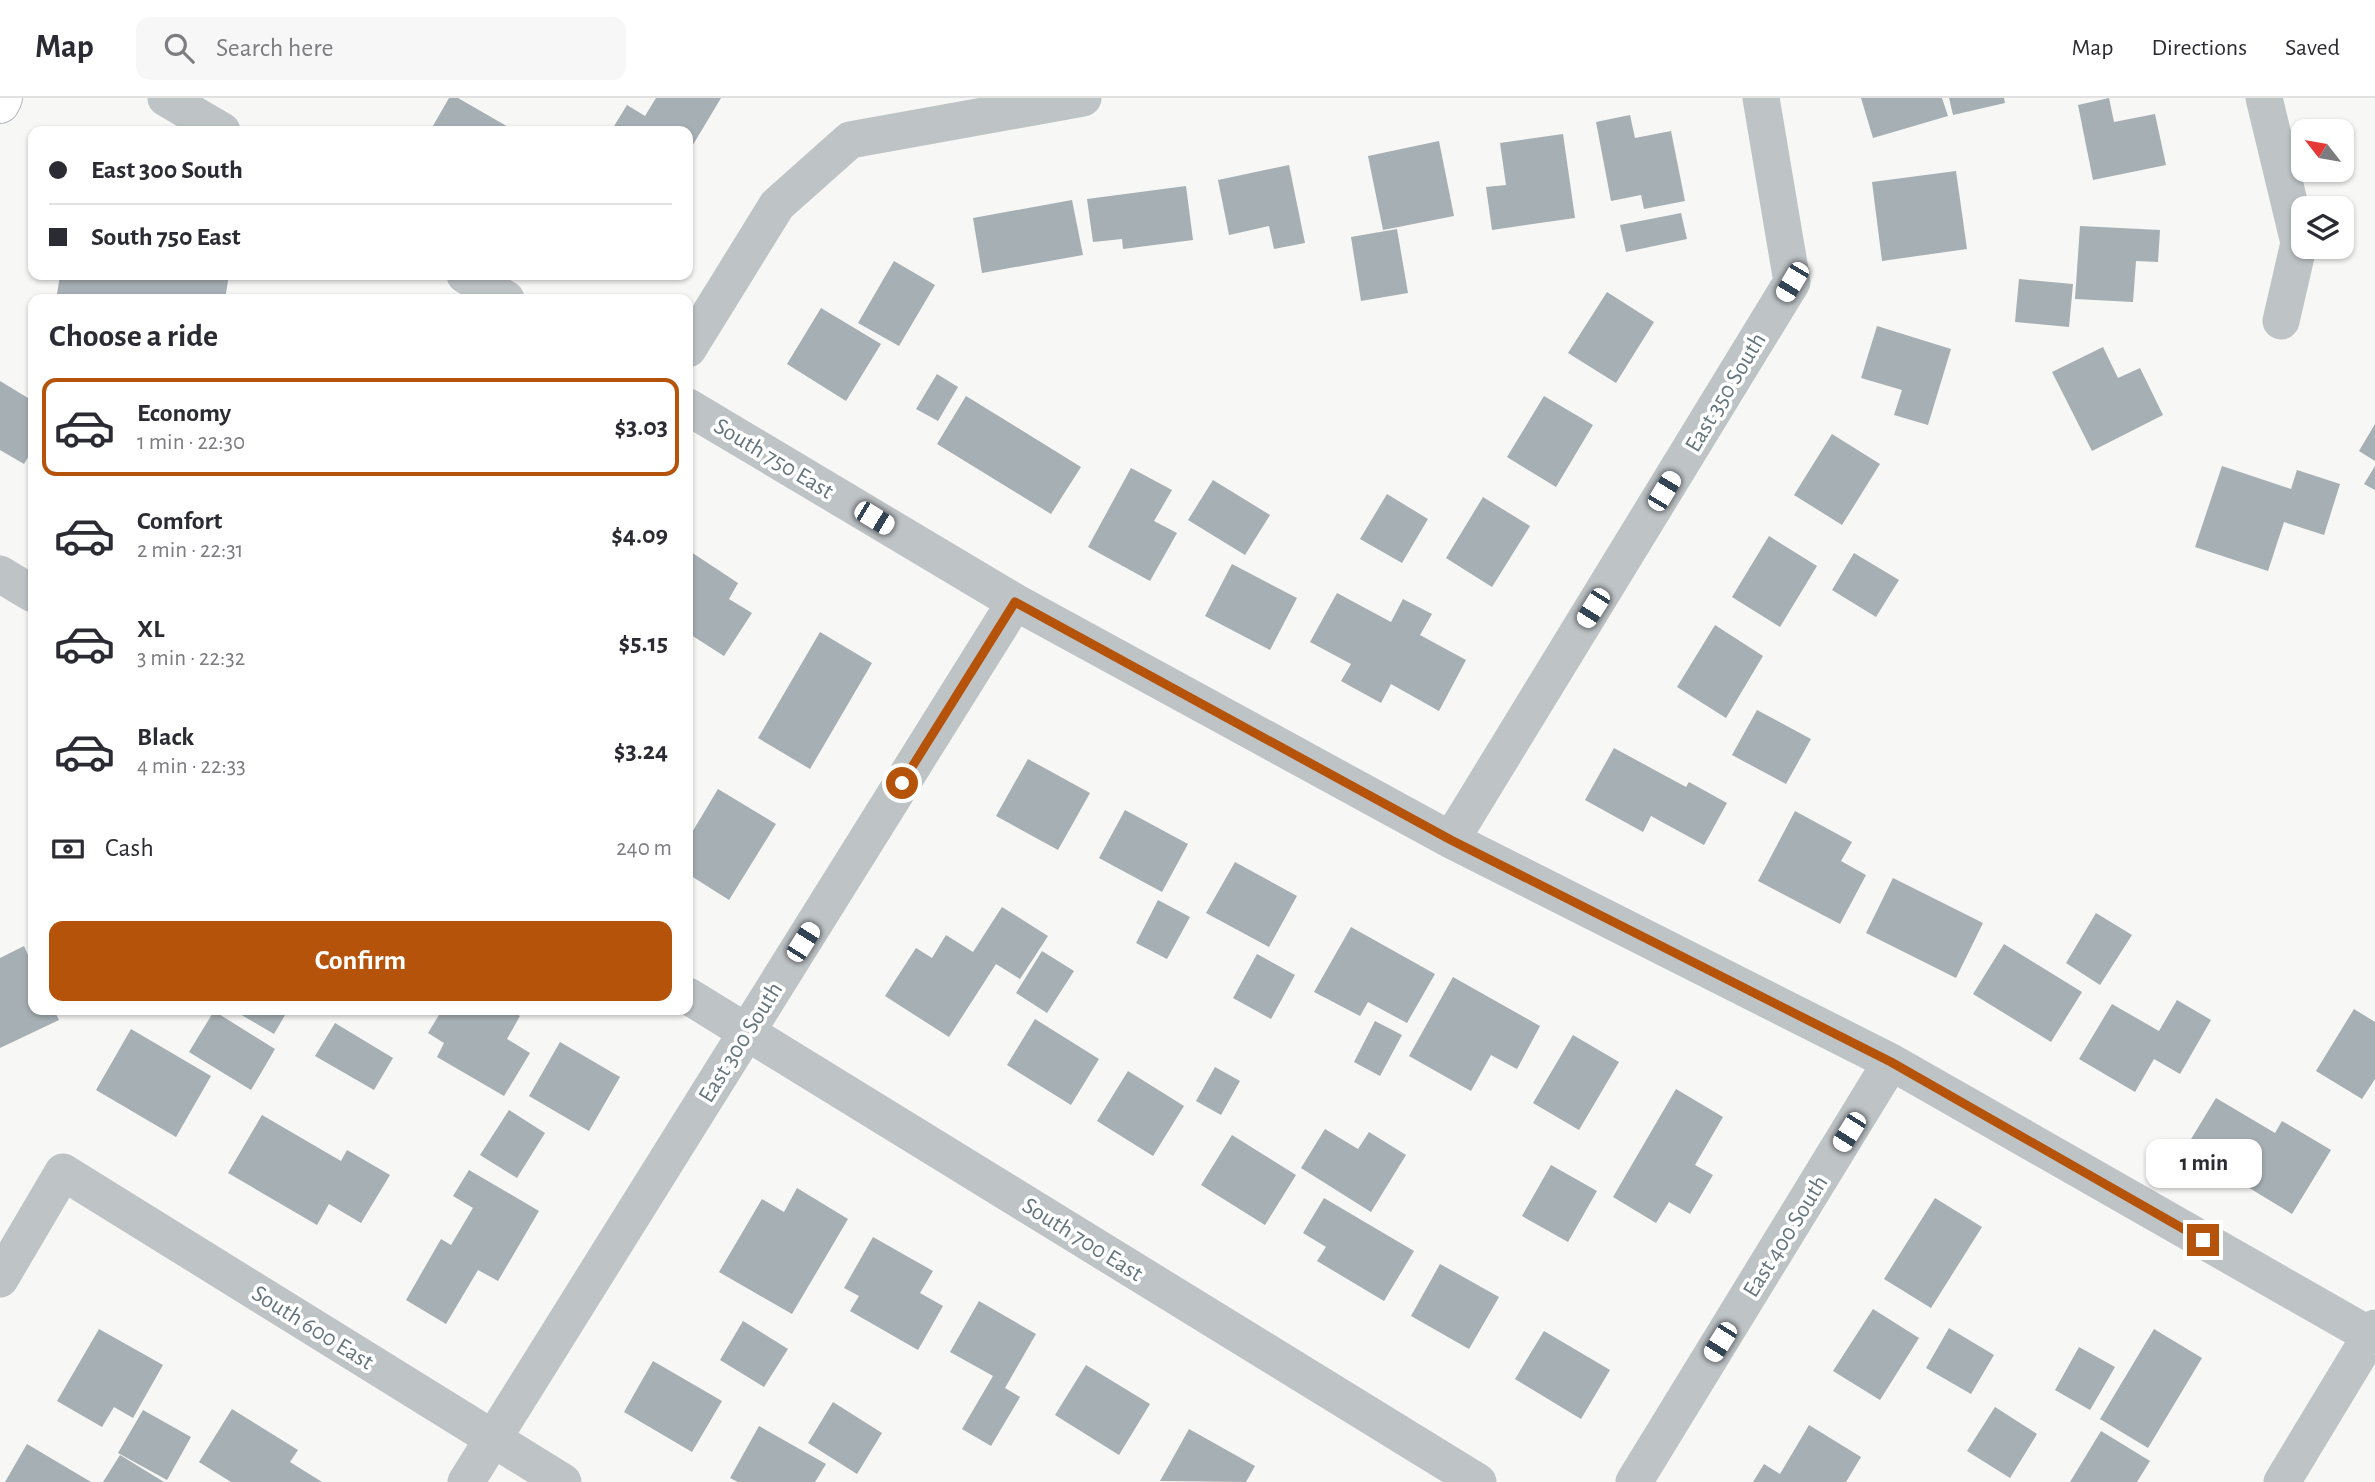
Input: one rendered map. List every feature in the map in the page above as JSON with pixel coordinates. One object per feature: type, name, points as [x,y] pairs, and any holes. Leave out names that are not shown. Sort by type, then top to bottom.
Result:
[{"type":"street","points":[[0,104],[4,98]]},
{"type":"street","points":[[166,98],[214,126]]},
{"type":"street","points":[[693,341],[777,205],[850,140],[1083,98]]},
{"type":"street","name":"East 350 South","points":[[1451,840],[1792,282],[1761,98]]},
{"type":"street","points":[[2264,98],[2299,243],[2281,321]]},
{"type":"street","points":[[474,280],[497,294]]},
{"type":"street","name":"South 750 East","points":[[693,410],[1015,602],[1451,840],[1891,1062],[2373,1332]]},
{"type":"street","points":[[0,574],[28,591]]},
{"type":"street","name":"East 300 South","points":[[466,1482],[1015,602]]},
{"type":"street","name":"South 700 East","points":[[693,999],[1478,1482]]},
{"type":"street","name":"East 400 South","points":[[1634,1482],[1891,1062]]},
{"type":"street","name":"South 600 East","points":[[0,1279],[63,1172],[563,1482]]},
{"type":"street","points":[[2282,1482],[2373,1332]]},
{"type":"building","points":[[449,98],[458,98],[506,126],[433,126]]},
{"type":"building","points":[[656,98],[721,98],[693,145],[693,126],[614,126],[627,105],[645,116]]},
{"type":"building","points":[[1861,98],[1942,98],[1948,116],[1873,138]]},
{"type":"building","points":[[1949,98],[2004,98],[2005,103],[1953,115]]},
{"type":"building","points":[[2109,98],[2114,122],[2155,114],[2166,165],[2093,180],[2078,105]]},
{"type":"building","points":[[1630,115],[1635,138],[1671,131],[1685,201],[1644,209],[1641,195],[1611,201],[1596,122]]},
{"type":"building","points":[[1563,134],[1575,218],[1492,230],[1486,187],[1506,185],[1500,143]]},
{"type":"building","points":[[1439,141],[1454,216],[1383,230],[1368,156]]},
{"type":"building","points":[[1289,165],[1305,243],[1274,249],[1269,226],[1229,235],[1218,180]]},
{"type":"building","points":[[1956,171],[1967,249],[1882,261],[1872,182]]},
{"type":"building","points":[[1186,186],[1193,240],[1123,249],[1122,239],[1093,242],[1087,199]]},
{"type":"building","points":[[1072,200],[1083,255],[982,273],[973,218]]},
{"type":"building","points":[[1681,213],[1687,239],[1626,252],[1620,225]]},
{"type":"building","points":[[2080,226],[2160,230],[2158,262],[2136,261],[2133,302],[2075,299]]},
{"type":"building","points":[[1397,229],[1408,293],[1361,301],[1351,237]]},
{"type":"building","points":[[894,261],[935,285],[899,346],[858,323]]},
{"type":"building","points":[[2019,279],[2073,284],[2069,327],[2015,322]]},
{"type":"building","points":[[59,280],[228,280],[226,294],[57,294]]},
{"type":"building","points":[[1607,292],[1654,322],[1616,383],[1568,353]]},
{"type":"building","points":[[821,308],[881,344],[846,401],[787,364]]},
{"type":"building","points":[[1877,326],[1951,349],[1928,425],[1894,415],[1902,390],[1861,378]]},
{"type":"building","points":[[2103,347],[2118,378],[2140,368],[2163,415],[2092,451],[2052,372]]},
{"type":"building","points":[[937,374],[958,387],[938,421],[916,409]]},
{"type":"building","points":[[0,381],[28,398],[28,457],[24,464],[0,450]]},
{"type":"building","points":[[966,396],[1081,467],[1051,514],[937,444]]},
{"type":"building","points":[[1544,396],[1593,425],[1556,487],[1507,457]]},
{"type":"building","points":[[2375,424],[2375,461],[2359,451]]},
{"type":"building","points":[[1832,434],[1880,464],[1842,525],[1794,495]]},
{"type":"building","points":[[2222,466],[2291,489],[2297,470],[2340,484],[2324,535],[2284,522],[2268,571],[2195,547]]},
{"type":"building","points":[[2375,466],[2375,490],[2364,484]]},
{"type":"building","points":[[1131,468],[1172,490],[1154,521],[1177,533],[1150,581],[1088,547]]},
{"type":"building","points":[[1213,480],[1270,515],[1245,555],[1188,520]]},
{"type":"building","points":[[1387,494],[1428,519],[1402,563],[1360,539]]},
{"type":"building","points":[[1483,497],[1530,526],[1492,587],[1446,558]]},
{"type":"building","points":[[1769,536],[1817,566],[1780,627],[1732,597]]},
{"type":"building","points":[[693,553],[738,583],[729,599],[752,613],[724,656],[693,636]]},
{"type":"building","points":[[1854,553],[1899,580],[1876,617],[1832,590]]},
{"type":"building","points":[[1232,564],[1297,598],[1270,650],[1205,616]]},
{"type":"building","points":[[1337,593],[1391,622],[1403,599],[1432,614],[1420,635],[1466,660],[1439,711],[1391,684],[1381,703],[1341,681],[1351,664],[1310,642]]},
{"type":"building","points":[[1715,625],[1763,656],[1726,718],[1677,687]]},
{"type":"building","points":[[820,632],[872,663],[810,769],[758,738]]},
{"type":"building","points":[[1757,710],[1811,739],[1786,784],[1732,755]]},
{"type":"building","points":[[1614,748],[1686,787],[1689,782],[1727,803],[1704,845],[1651,816],[1643,832],[1585,800]]},
{"type":"building","points":[[1028,759],[1090,793],[1058,850],[996,816]]},
{"type":"building","points":[[718,789],[776,824],[729,900],[693,877],[693,831]]},
{"type":"building","points":[[1125,810],[1188,844],[1162,892],[1099,858]]},
{"type":"building","points":[[1795,811],[1852,842],[1841,861],[1866,875],[1840,924],[1758,881]]},
{"type":"building","points":[[1235,862],[1297,896],[1269,947],[1206,913]]},
{"type":"building","points":[[1893,878],[1983,923],[1956,978],[1866,933]]},
{"type":"building","points":[[1158,900],[1190,917],[1167,959],[1136,943]]},
{"type":"building","points":[[1002,907],[1048,936],[1020,979],[996,964],[949,1037],[885,996],[916,948],[932,958],[946,935],[973,952]]},
{"type":"building","points":[[2096,913],[2132,935],[2100,985],[2066,963]]},
{"type":"building","points":[[1351,927],[1435,974],[1407,1023],[1368,1002],[1360,1016],[1314,992]]},
{"type":"building","points":[[2004,944],[2082,992],[2051,1042],[1973,994]]},
{"type":"building","points":[[24,946],[28,955],[28,1015],[56,1015],[59,1020],[0,1048],[0,958]]},
{"type":"building","points":[[1042,951],[1074,971],[1047,1013],[1016,993]]},
{"type":"building","points":[[1257,954],[1295,975],[1271,1019],[1233,998]]},
{"type":"building","points":[[1453,977],[1540,1026],[1517,1069],[1491,1055],[1471,1091],[1409,1056]]},
{"type":"building","points":[[2177,1000],[2211,1020],[2180,1074],[2154,1059],[2135,1092],[2079,1059],[2112,1004],[2159,1031]]},
{"type":"building","points":[[2354,1009],[2375,1022],[2375,1079],[2362,1099],[2316,1071]]},
{"type":"building","points":[[212,1015],[220,1015],[275,1049],[251,1090],[189,1052]]},
{"type":"building","points":[[242,1015],[285,1015],[274,1034]]},
{"type":"building","points":[[439,1015],[518,1015],[507,1039],[530,1053],[504,1096],[437,1057],[444,1043],[428,1033]]},
{"type":"building","points":[[1035,1019],[1099,1059],[1071,1105],[1007,1065]]},
{"type":"building","points":[[1375,1021],[1402,1035],[1380,1076],[1354,1062]]},
{"type":"building","points":[[335,1023],[393,1058],[374,1090],[315,1056]]},
{"type":"building","points":[[131,1029],[211,1076],[176,1137],[96,1090]]},
{"type":"building","points":[[1573,1035],[1619,1062],[1579,1130],[1533,1103]]},
{"type":"building","points":[[560,1042],[620,1077],[589,1131],[529,1096]]},
{"type":"building","points":[[1215,1067],[1240,1081],[1221,1115],[1196,1101]]},
{"type":"building","points":[[1128,1071],[1184,1106],[1153,1156],[1097,1121]]},
{"type":"building","points":[[1676,1089],[1723,1117],[1695,1165],[1713,1175],[1690,1214],[1669,1202],[1656,1223],[1613,1197]]},
{"type":"building","points":[[2216,1098],[2275,1133],[2282,1121],[2331,1150],[2292,1214],[2185,1149]]},
{"type":"building","points":[[509,1110],[545,1133],[517,1178],[480,1155]]},
{"type":"building","points":[[262,1115],[341,1161],[347,1150],[390,1175],[361,1223],[329,1204],[317,1225],[228,1173]]},
{"type":"building","points":[[1325,1129],[1358,1149],[1369,1132],[1406,1155],[1371,1212],[1301,1168]]},
{"type":"building","points":[[1232,1135],[1296,1175],[1265,1225],[1201,1185]]},
{"type":"building","points":[[1551,1165],[1597,1191],[1568,1242],[1522,1216]]},
{"type":"building","points":[[469,1170],[539,1211],[498,1281],[478,1270],[446,1324],[406,1300],[441,1239],[451,1245],[473,1208],[453,1196]]},
{"type":"building","points":[[797,1188],[848,1219],[792,1314],[719,1272],[762,1199],[784,1212]]},
{"type":"building","points":[[1324,1198],[1414,1251],[1384,1301],[1317,1261],[1326,1247],[1303,1233]]},
{"type":"building","points":[[1935,1198],[1982,1227],[1931,1308],[1884,1279]]},
{"type":"building","points":[[873,1237],[933,1271],[920,1293],[943,1306],[918,1350],[850,1311],[859,1296],[844,1288]]},
{"type":"building","points":[[1440,1264],[1499,1297],[1469,1349],[1411,1316]]},
{"type":"building","points":[[979,1301],[1036,1334],[1005,1388],[1020,1397],[991,1446],[962,1429],[993,1376],[950,1352]]},
{"type":"building","points":[[1873,1309],[1919,1338],[1880,1400],[1833,1371]]},
{"type":"building","points":[[743,1321],[788,1349],[764,1387],[720,1360]]},
{"type":"building","points":[[1949,1328],[1994,1355],[1971,1394],[1926,1368]]},
{"type":"building","points":[[99,1329],[163,1365],[133,1418],[114,1407],[102,1427],[57,1401]]},
{"type":"building","points":[[2154,1329],[2202,1358],[2148,1448],[2100,1419]]},
{"type":"building","points":[[1544,1331],[1610,1370],[1581,1419],[1515,1379]]},
{"type":"building","points":[[2079,1347],[2115,1367],[2090,1410],[2055,1390]]},
{"type":"building","points":[[653,1361],[722,1401],[692,1452],[624,1412]]},
{"type":"building","points":[[1086,1365],[1150,1404],[1119,1455],[1055,1415]]},
{"type":"building","points":[[833,1402],[882,1433],[857,1474],[808,1443]]},
{"type":"building","points":[[1995,1407],[2037,1434],[2010,1478],[1967,1451]]},
{"type":"building","points":[[232,1409],[298,1450],[290,1462],[322,1482],[231,1482],[199,1462]]},
{"type":"building","points":[[143,1410],[191,1437],[167,1480],[118,1453]]},
{"type":"building","points":[[1809,1425],[1861,1457],[1846,1482],[1753,1482],[1764,1464],[1780,1474]]},
{"type":"building","points":[[759,1426],[826,1464],[815,1482],[738,1482],[730,1478]]},
{"type":"building","points":[[1189,1429],[1255,1466],[1246,1482],[1160,1481]]},
{"type":"building","points":[[2101,1431],[2150,1461],[2137,1482],[2070,1482]]},
{"type":"building","points":[[27,1444],[91,1482],[5,1482]]},
{"type":"building","points":[[120,1455],[164,1482],[103,1482]]},
{"type":"route","points":[[902,783],[1015,602],[1451,840],[1891,1062],[2203,1240]]}]
